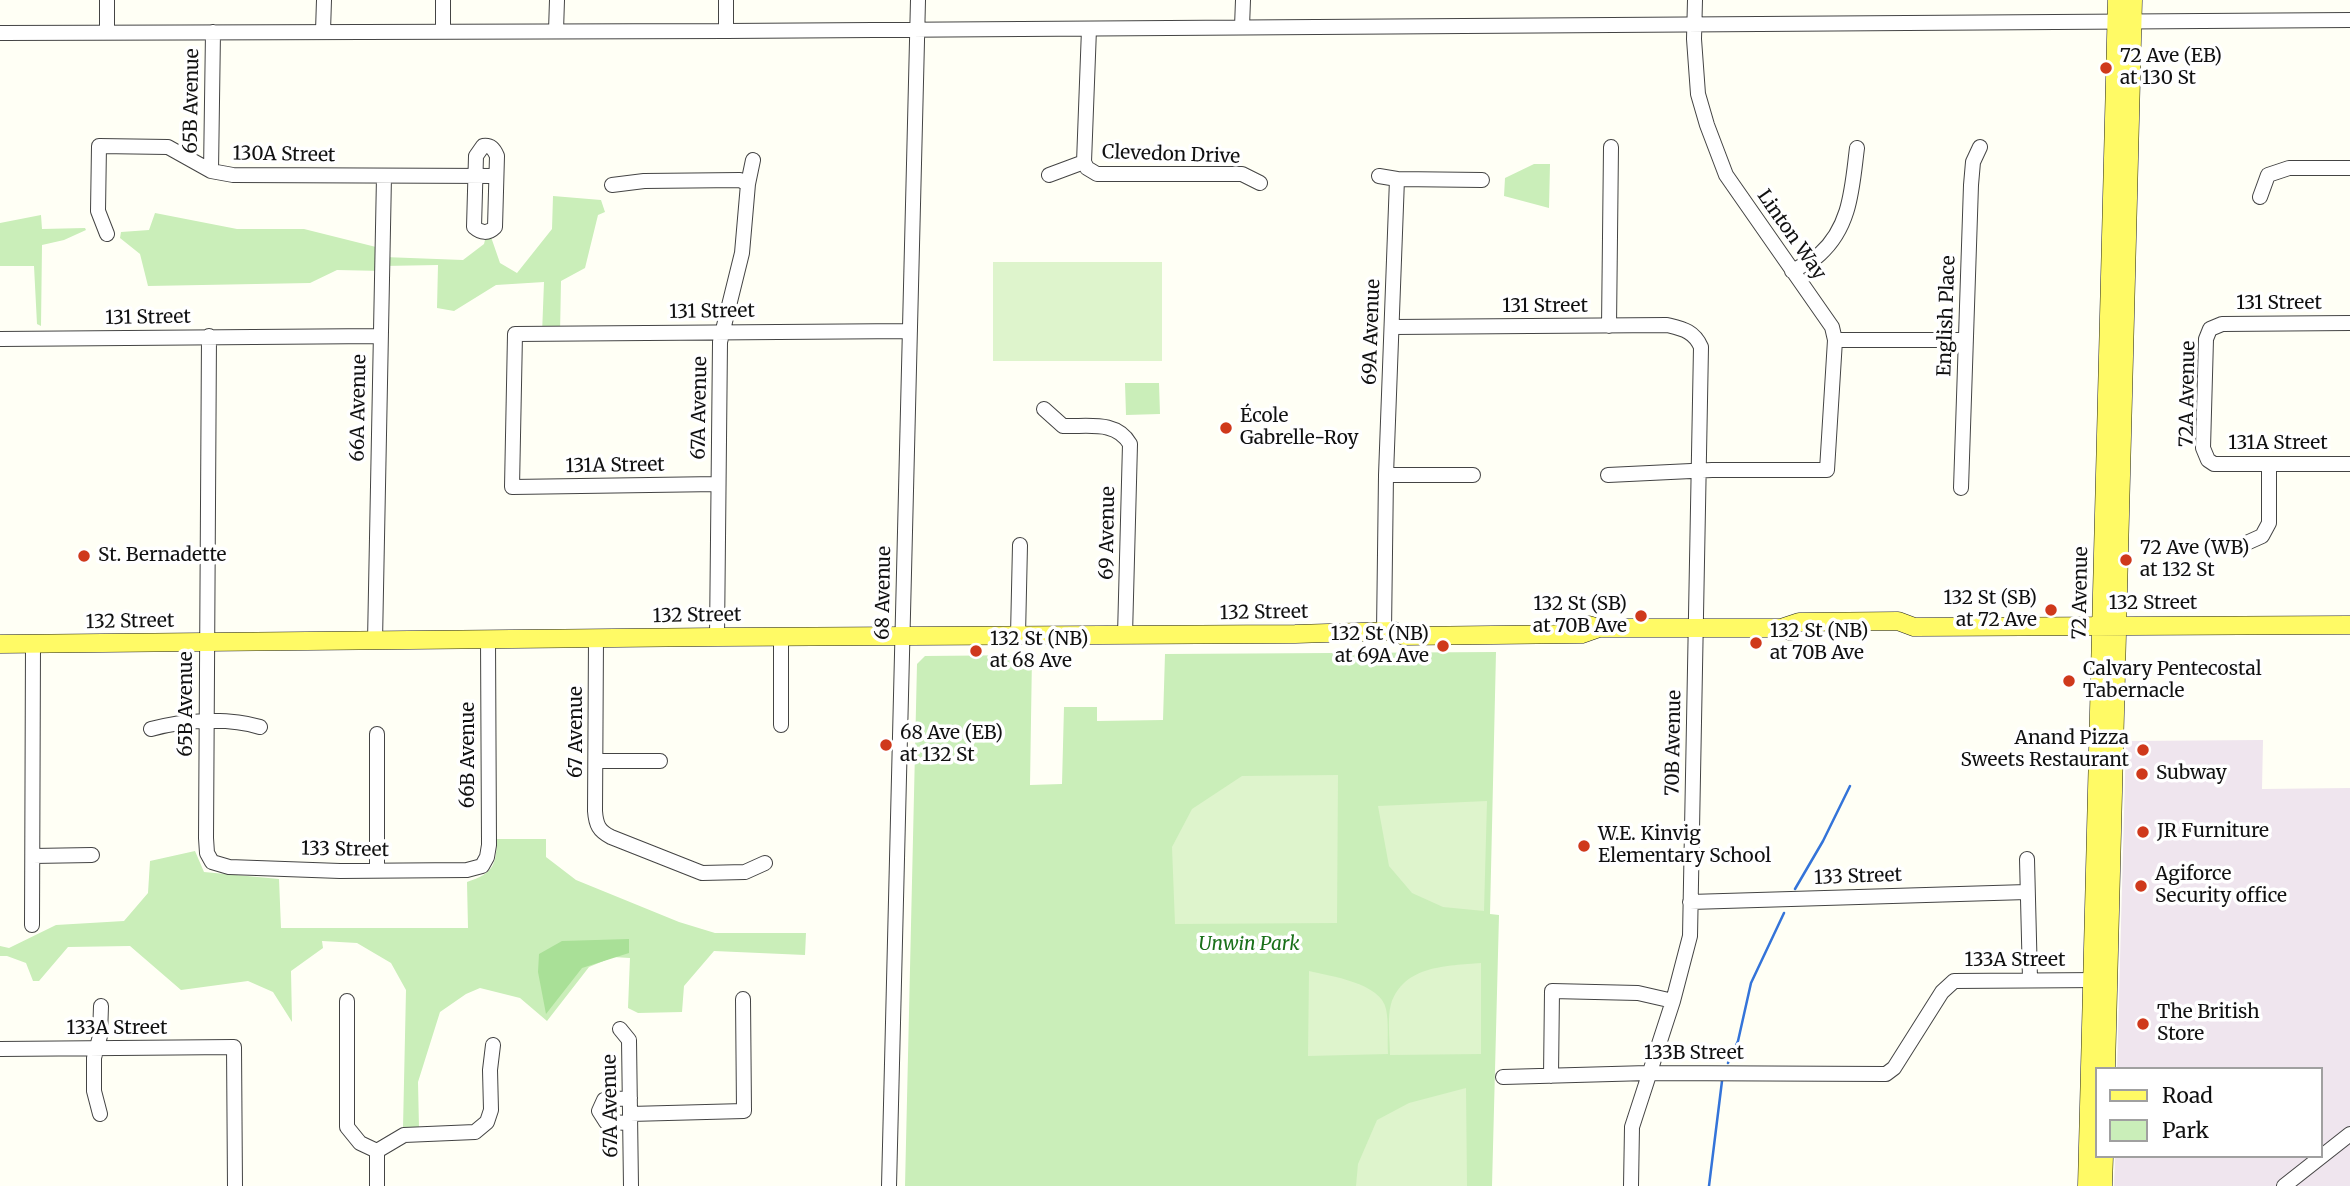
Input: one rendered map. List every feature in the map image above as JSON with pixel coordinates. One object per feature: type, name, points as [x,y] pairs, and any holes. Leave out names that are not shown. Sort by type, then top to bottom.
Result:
[{"type":"main road","name":"72 Avenue","points":[[2095,1067],[2100,980],[2124,21],[2117,0]]},
{"type":"main road","name":"72 Avenue","points":[[2124,21],[2133,0]]},
{"type":"main road","name":"132 Street","points":[[0,644],[717,636],[1125,635],[1389,631],[1404,625],[1582,623],[1599,628],[1781,628],[1799,622],[1898,621],[1914,627],[2350,625]]},
{"type":"main road","name":"72 Avenue","points":[[2100,980],[2106,1067]]},
{"type":"main road","name":"72 Avenue","points":[[2087,1186],[2094,1075]]},
{"type":"main road","points":[[2103,1186],[2104,1158]]},
{"type":"street","points":[[107,0],[107,32]]},
{"type":"street","points":[[324,0],[324,31]]},
{"type":"street","points":[[443,0],[443,31]]},
{"type":"street","points":[[556,31],[557,0]]},
{"type":"street","points":[[726,0],[726,31]]},
{"type":"street","name":"68 Avenue","points":[[889,1186],[918,0]]},
{"type":"street","points":[[1242,27],[1243,0]]},
{"type":"street","points":[[1694,24],[1695,0]]},
{"type":"street","points":[[0,33],[2350,20]]},
{"type":"street","name":"Linton Way","points":[[1694,24],[1698,94],[1726,175],[1832,327],[1835,340]]},
{"type":"street","name":"Clevedon Drive","points":[[1088,29],[1084,162],[1087,168],[1097,174],[1242,174],[1260,183]]},
{"type":"street","name":"65B Avenue","points":[[211,171],[213,32]]},
{"type":"street","name":"130A Street","points":[[107,234],[98,211],[99,146],[169,146],[211,171],[233,176],[496,176]]},
{"type":"street","points":[[483,146],[494,149],[497,156],[496,176],[495,227],[483,232],[474,227],[476,156],[483,146]]},
{"type":"street","points":[[1609,326],[1611,147]]},
{"type":"street","name":"English Place","points":[[1961,488],[1964,340],[1973,162],[1980,147]]},
{"type":"street","points":[[1792,271],[1819,256],[1838,233],[1849,208],[1857,148]]},
{"type":"street","name":"67A Avenue","points":[[717,636],[722,331],[742,253],[744,182],[753,160]]},
{"type":"street","name":"Clevedon Drive","points":[[1049,175],[1084,162]]},
{"type":"street","points":[[2260,197],[2268,175],[2289,169],[2350,168]]},
{"type":"street","name":"66A Avenue","points":[[375,641],[384,176]]},
{"type":"street","points":[[1379,176],[1397,179],[1482,180]]},
{"type":"street","name":"69A Avenue","points":[[1389,631],[1386,475],[1397,179]]},
{"type":"street","points":[[612,186],[644,181],[744,182]]},
{"type":"street","name":"131 Street","points":[[2210,330],[2222,324],[2350,323]]},
{"type":"street","name":"131 Street","points":[[1392,327],[1667,325],[1685,329],[1696,336]]},
{"type":"street","name":"72A Avenue","points":[[2208,460],[2203,448],[2206,339],[2210,330]]},
{"type":"street","name":"131 Street","points":[[512,487],[515,334],[910,331]]},
{"type":"street","name":"65B Avenue","points":[[209,336],[206,838],[207,853],[212,862]]},
{"type":"street","name":"131 Street","points":[[0,339],[380,336]]},
{"type":"street","name":"70B Avenue","points":[[1631,1186],[1631,1133],[1673,1001],[1690,936],[1702,356],[1696,336]]},
{"type":"street","points":[[1608,475],[1827,470],[1835,340],[1964,340]]},
{"type":"street","name":"69 Avenue","points":[[1044,409],[1063,426],[1111,427],[1123,433],[1129,444],[1125,635]]},
{"type":"street","name":"131A Street","points":[[2208,460],[2214,464],[2350,464]]},
{"type":"street","points":[[2233,549],[2262,537],[2269,523],[2269,464]]},
{"type":"street","points":[[1386,475],[1473,475]]},
{"type":"street","name":"131A Street","points":[[512,487],[718,484]]},
{"type":"street","points":[[1018,635],[1020,545]]},
{"type":"street","points":[[781,636],[781,725]]},
{"type":"street","name":"66B Avenue","points":[[479,867],[487,857],[489,845],[488,639]]},
{"type":"street","name":"67 Avenue","points":[[596,639],[597,825],[611,838],[702,873],[745,872],[765,863]]},
{"type":"street","points":[[32,925],[33,644]]},
{"type":"street","points":[[151,729],[173,723],[206,722],[247,723],[260,727]]},
{"type":"street","points":[[377,734],[377,870]]},
{"type":"street","points":[[596,761],[660,761]]},
{"type":"street","points":[[33,856],[92,855]]},
{"type":"street","points":[[2027,859],[2030,979]]},
{"type":"street","name":"133 Street","points":[[212,862],[229,867],[258,869],[467,870],[479,867]]},
{"type":"street","name":"133 Street","points":[[1690,902],[2027,892]]},
{"type":"street","name":"133A Street","points":[[1886,1074],[1894,1068],[1942,992],[1952,982],[2100,980]]},
{"type":"street","points":[[1550,1076],[1552,991],[1638,993],[1673,1001]]},
{"type":"street","points":[[630,1098],[604,1100],[599,1111],[606,1122],[744,1111],[743,999]]},
{"type":"street","points":[[347,1001],[347,1127],[360,1143],[377,1151]]},
{"type":"street","points":[[100,1114],[93,1091],[101,1006]]},
{"type":"street","name":"67A Avenue","points":[[620,1029],[629,1040],[631,1186]]},
{"type":"street","points":[[377,1151],[404,1135],[475,1132],[487,1122],[491,1110],[490,1070],[493,1045]]},
{"type":"street","name":"133A Street","points":[[0,1049],[234,1048],[235,1186]]},
{"type":"street","name":"133B Street","points":[[1503,1077],[1648,1073],[1886,1074]]},
{"type":"street","points":[[2322,1156],[2350,1134]]},
{"type":"street","points":[[377,1151],[377,1186]]},
{"type":"street","points":[[2284,1186],[2320,1158]]},
{"type":"shaded area","points":[[2263,740],[2262,789],[2350,788],[2350,1186],[2114,1186],[2115,1158],[2322,1158],[2322,1067],[2117,1067],[2126,741]]},
{"type":"green space","points":[[1534,164],[1550,164],[1549,208],[1504,196],[1505,178]]},
{"type":"green space","points":[[553,196],[601,200],[605,212],[598,215],[585,268],[561,281],[560,334],[542,334],[544,282],[496,285],[454,311],[437,308],[438,265],[384,266],[383,271],[337,270],[310,283],[148,286],[140,254],[120,238],[121,232],[149,230],[155,213],[237,229],[304,229],[384,249],[384,257],[463,260],[484,244],[486,236],[491,237],[500,263],[517,273],[552,229]]},
{"type":"green space","points":[[41,215],[42,229],[86,230],[64,240],[42,245],[41,326],[37,324],[34,266],[0,266],[0,223]]},
{"type":"green space","points":[[993,262],[1162,262],[1162,361],[993,361]]},
{"type":"green space","points":[[1125,383],[1159,383],[1160,414],[1126,415]]},
{"type":"green space","name":"Unwin Park","points":[[1496,652],[1490,914],[1499,915],[1492,1186],[905,1186],[917,664],[925,656],[1032,655],[1030,785],[1062,784],[1064,707],[1097,707],[1097,721],[1163,720],[1165,654]]},
{"type":"green space","points":[[1338,775],[1337,923],[1175,924],[1172,847],[1192,809],[1242,776]]},
{"type":"green space","points":[[1487,801],[1484,911],[1443,907],[1412,893],[1389,866],[1378,806]]},
{"type":"green space","points":[[497,839],[546,839],[546,857],[576,880],[679,922],[715,933],[806,933],[805,955],[714,951],[684,986],[682,1012],[638,1013],[628,1008],[630,958],[613,957],[589,967],[547,1021],[520,998],[480,988],[466,994],[440,1012],[418,1082],[419,1128],[403,1128],[406,990],[391,963],[357,943],[322,941],[323,948],[291,971],[292,1022],[273,992],[248,981],[181,990],[130,946],[68,947],[39,981],[33,981],[26,963],[0,956],[0,946],[9,948],[56,925],[124,921],[148,893],[150,861],[195,851],[204,872],[279,879],[281,928],[468,928],[467,882],[483,875],[492,867]]},
{"type":"green space","points":[[629,939],[629,953],[582,968],[546,1014],[538,972],[539,954],[562,941]]},
{"type":"green space","points":[[1481,963],[1481,1054],[1390,1055],[1390,1010],[1397,991],[1416,975],[1428,970]]},
{"type":"green space","points":[[1309,971],[1354,982],[1375,993],[1382,1000],[1387,1014],[1388,1054],[1308,1056]]},
{"type":"green space","points":[[1466,1088],[1467,1186],[1356,1186],[1358,1164],[1377,1120],[1409,1103]]},
{"type":"waterway","points":[[1795,889],[1850,786]]},
{"type":"waterway","points":[[1728,1063],[1738,1041],[1751,983],[1784,913]]},
{"type":"waterway","points":[[1709,1186],[1722,1081]]},
{"type":"place","name":"72 Ave (EB) at 130 St","points":[[2106,68]]},
{"type":"place","name":"École Gabrelle-Roy","points":[[1226,428]]},
{"type":"place","name":"St. Bernadette","points":[[84,556]]},
{"type":"place","name":"72 Ave (WB) at 132 St","points":[[2126,560]]},
{"type":"place","name":"132 St (SB) at 72 Ave","points":[[2051,610]]},
{"type":"place","name":"132 St (SB) at 70B Ave","points":[[1641,616]]},
{"type":"place","name":"132 St (NB) at 70B Ave","points":[[1756,643]]},
{"type":"place","name":"132 St (NB) at 69A Ave","points":[[1443,646]]},
{"type":"place","name":"132 St (NB) at 68 Ave","points":[[976,651]]},
{"type":"place","name":"Calvary Pentecostal Tabernacle","points":[[2069,681]]},
{"type":"place","name":"68 Ave (EB) at 132 St","points":[[886,745]]},
{"type":"place","name":"Anand Pizza Sweets Restaurant","points":[[2143,750]]},
{"type":"place","name":"Subway","points":[[2142,774]]},
{"type":"place","name":"JR Furniture","points":[[2143,832]]},
{"type":"place","name":"W.E. Kinvig Elementary School","points":[[1584,846]]},
{"type":"place","name":"Agiforce Security office","points":[[2141,886]]},
{"type":"place","name":"The British Store","points":[[2143,1024]]}]
